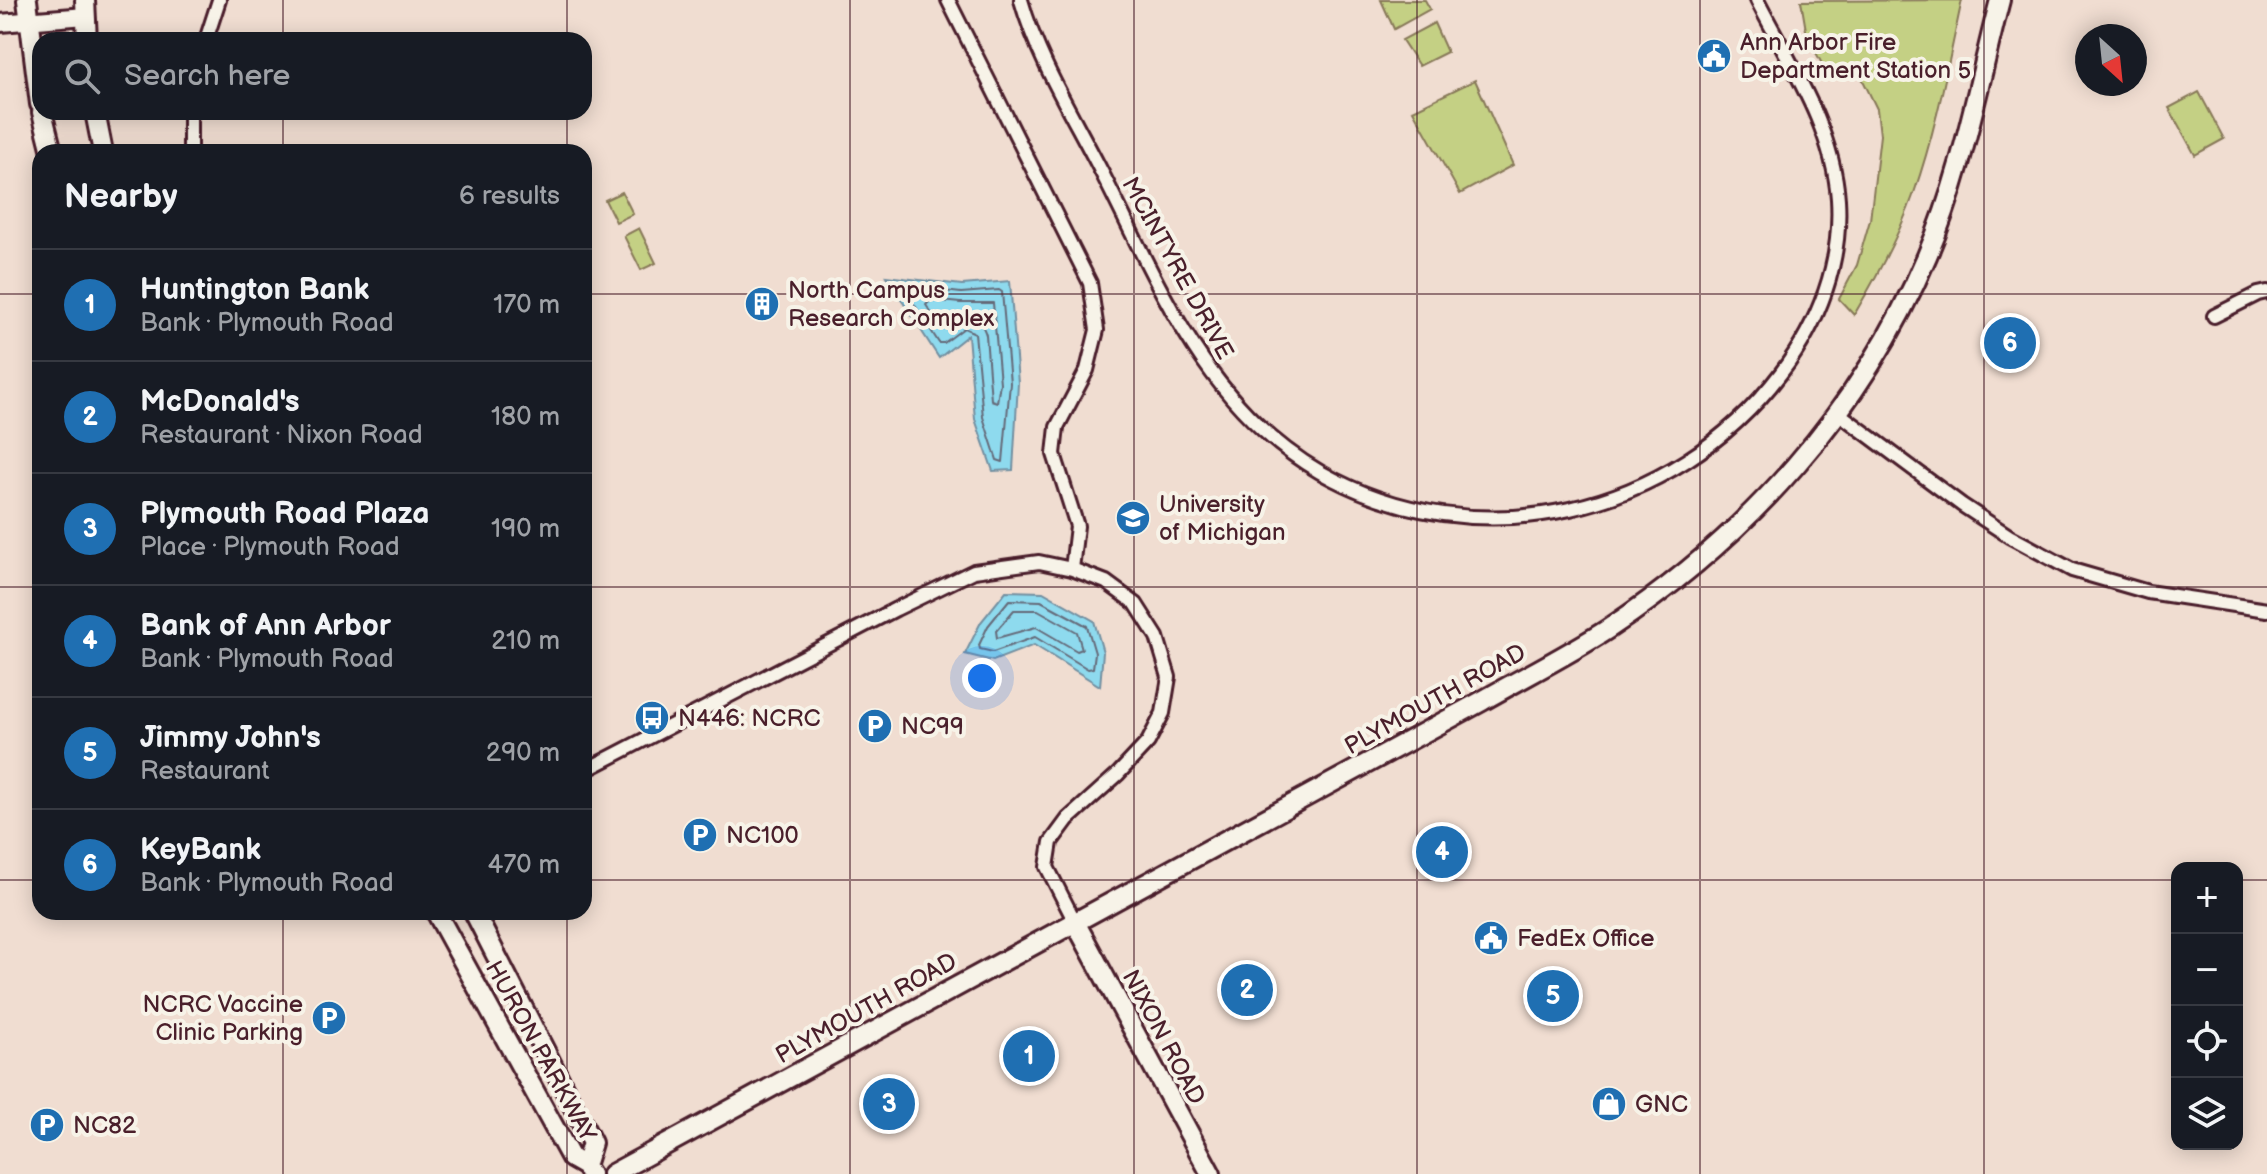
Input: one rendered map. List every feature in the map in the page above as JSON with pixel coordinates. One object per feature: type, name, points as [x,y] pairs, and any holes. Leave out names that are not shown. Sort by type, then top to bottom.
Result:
[{"type":"main road","points":[[27,0],[32,48]]},
{"type":"main road","name":"PLYMOUTH ROAD","points":[[612,1174],[1482,701],[1607,630],[1713,551],[1789,475],[1863,377],[1927,256],[1956,170],[2000,0]]},
{"type":"main road","points":[[85,8],[86,32]]},
{"type":"main road","points":[[44,120],[50,144]]},
{"type":"main road","points":[[97,120],[101,144]]},
{"type":"main road","name":"HURON PARKWAY","points":[[440,920],[571,1158],[588,1170],[592,1143],[478,920]]},
{"type":"main road","name":"NIXON ROAD","points":[[1075,922],[1211,1174]]},
{"type":"street","points":[[209,32],[219,0]]},
{"type":"street","points":[[948,0],[1090,283],[1097,330],[1087,370],[1057,427],[1054,454],[1077,526],[1072,569]]},
{"type":"street","name":"MCINTYRE DRIVE","points":[[1021,0],[1048,68],[1172,311],[1206,368],[1249,417],[1318,470],[1358,491],[1400,505],[1445,513],[1507,518],[1535,516],[1609,499],[1684,464],[1742,419],[1768,391],[1809,330],[1830,277],[1835,254],[1838,200],[1834,172],[1820,125],[1757,0]]},
{"type":"street","points":[[0,23],[85,8]]},
{"type":"street","points":[[190,120],[190,144]]},
{"type":"street","points":[[2214,316],[2267,292]]},
{"type":"street","points":[[1837,412],[1973,513],[2072,570],[2148,592],[2267,610]]},
{"type":"street","points":[[592,767],[974,571],[1039,562],[1072,569],[1106,582],[1136,604],[1157,637],[1169,677],[1163,713],[1148,742],[1068,819],[1051,842],[1047,867],[1075,922]]},
{"type":"green space","points":[[1381,0],[1425,0],[1430,9],[1394,29]]},
{"type":"green space","points":[[1962,0],[1935,121],[1914,193],[1887,256],[1854,315],[1839,299],[1857,265],[1870,220],[1880,135],[1877,109],[1860,74],[1828,75],[1807,36],[1801,1]]},
{"type":"green space","points":[[1434,23],[1447,52],[1419,66],[1402,40]]},
{"type":"green space","points":[[1475,80],[1513,165],[1460,194],[1413,110]]},
{"type":"green space","points":[[2199,92],[2224,139],[2195,155],[2169,108]]},
{"type":"green space","points":[[622,192],[633,214],[616,222],[605,200]]},
{"type":"green space","points":[[639,228],[656,263],[641,270],[624,236]]},
{"type":"water","points":[[886,276],[962,285],[1010,281],[1018,383],[1013,470],[993,471],[975,419],[968,335],[939,358]]},
{"type":"water","points":[[1006,591],[1043,592],[1094,621],[1103,652],[1100,686],[1034,645],[993,661],[965,654],[981,622]]},
{"type":"place","name":"Ann Arbor Fire Department Station 5","points":[[1714,56]]},
{"type":"place","name":"North Campus Research Complex","points":[[762,304]]},
{"type":"place","name":"KeyBank","points":[[2010,343]]},
{"type":"place","name":"University of Michigan","points":[[1133,518]]},
{"type":"place","name":"N446: NCRC","points":[[652,718]]},
{"type":"place","name":"NC99","points":[[875,726]]},
{"type":"place","name":"NC100","points":[[700,835]]},
{"type":"place","name":"Bank of Ann Arbor","points":[[1442,852]]},
{"type":"place","name":"FedEx Office","points":[[1491,938]]},
{"type":"place","name":"McDonald's","points":[[1247,990]]},
{"type":"place","name":"Jimmy John's","points":[[1553,996]]},
{"type":"place","name":"NCRC Vaccine Clinic Parking","points":[[329,1018]]},
{"type":"place","name":"Huntington Bank","points":[[1029,1056]]},
{"type":"place","name":"Plymouth Road Plaza","points":[[889,1104]]},
{"type":"place","name":"GNC","points":[[1609,1104]]},
{"type":"place","name":"NC82","points":[[47,1125]]}]
